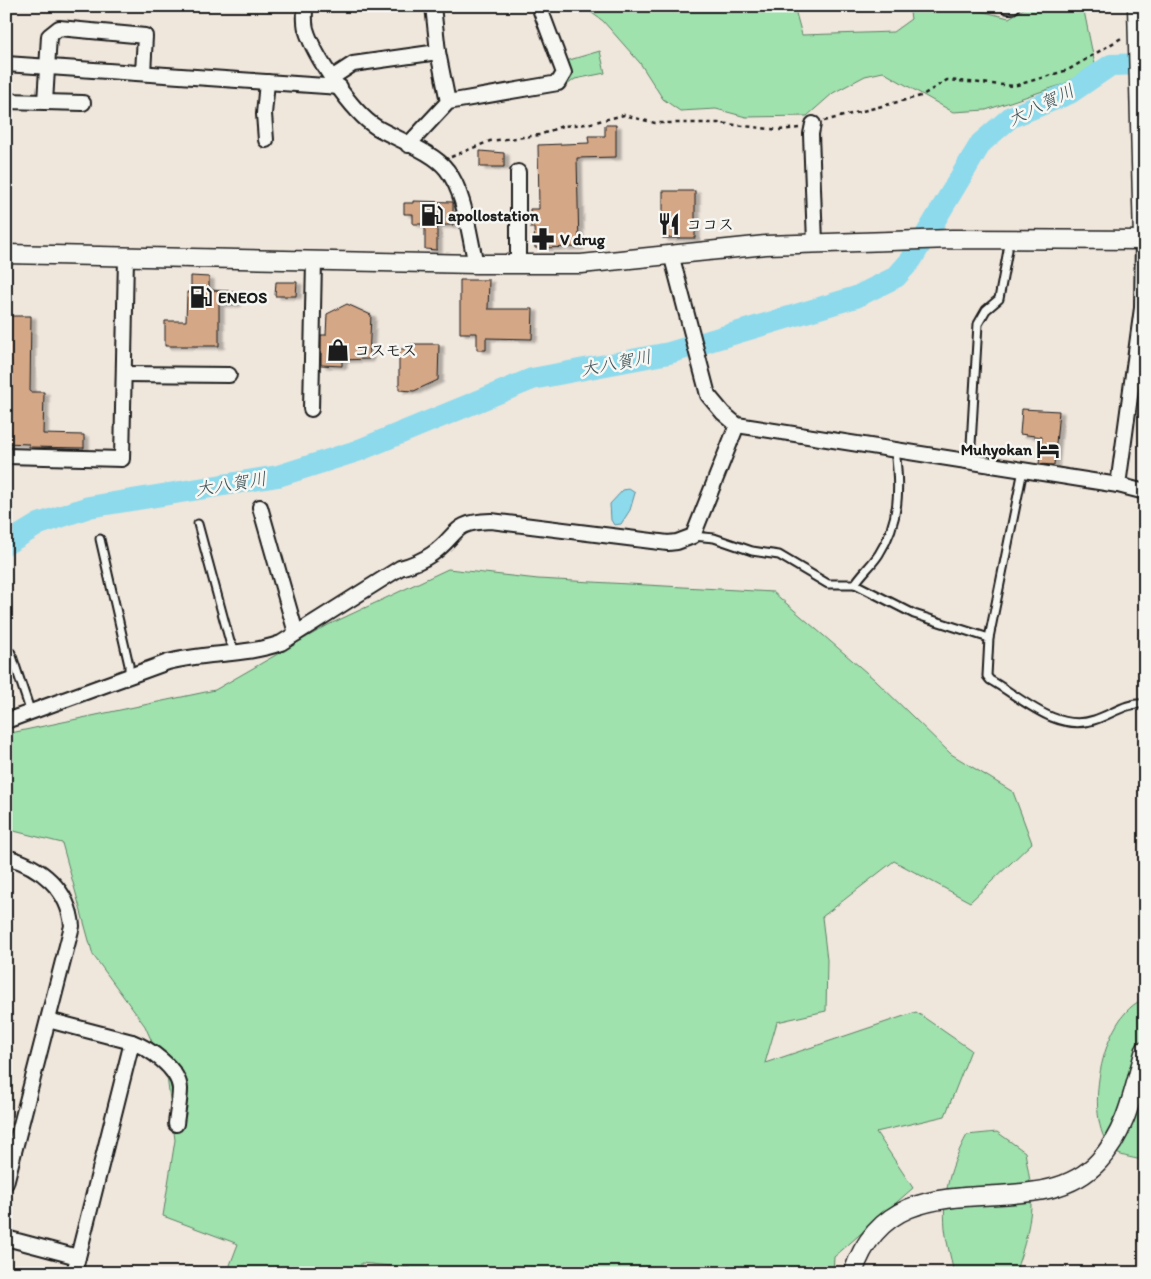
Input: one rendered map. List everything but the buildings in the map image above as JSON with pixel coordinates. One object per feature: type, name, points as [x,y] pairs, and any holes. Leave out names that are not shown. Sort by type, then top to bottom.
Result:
[{"type":"street","points":[[305,6],[308,35],[337,82],[363,117],[442,164],[457,187],[476,264]]},
{"type":"street","points":[[433,6],[438,52],[448,102]]},
{"type":"street","points":[[408,145],[448,102],[558,83],[564,73],[539,6]]},
{"type":"street","points":[[1118,485],[1142,308],[1144,240],[1137,6]]},
{"type":"street","points":[[45,102],[49,36],[59,28],[145,36],[143,73]]},
{"type":"street","points":[[6,64],[267,82],[337,82],[353,64],[438,52]]},
{"type":"street","points":[[266,140],[264,114],[267,82]]},
{"type":"street","points":[[6,101],[83,103]]},
{"type":"street","points":[[813,124],[811,134],[816,243]]},
{"type":"street","points":[[518,172],[518,264]]},
{"type":"street","points":[[6,254],[476,264],[581,264],[766,245],[952,239],[1144,240]]},
{"type":"street","points":[[670,254],[708,395],[722,414],[737,425],[1118,485],[1145,492]]},
{"type":"street","points":[[6,456],[122,459],[126,257]]},
{"type":"street","points":[[311,409],[314,261]]},
{"type":"street","points":[[124,374],[229,375]]},
{"type":"street","points":[[6,721],[129,676],[185,658],[266,648],[281,643],[393,572],[426,558],[441,546],[456,529],[474,521],[491,521],[678,542],[692,536],[737,425]]},
{"type":"street","points":[[260,507],[296,633]]},
{"type":"street","points":[[6,858],[30,866],[51,881],[62,894],[71,916],[70,937],[6,1183]]},
{"type":"street","points":[[48,1020],[132,1042],[154,1053],[170,1069],[180,1087],[176,1124]]},
{"type":"street","points":[[74,1273],[132,1042]]},
{"type":"street","points":[[853,1273],[860,1256],[872,1237],[889,1220],[904,1211],[934,1200],[962,1196],[1040,1191],[1061,1187],[1082,1177],[1104,1156],[1121,1129],[1145,1050]]},
{"type":"street","points":[[6,1238],[78,1256]]},
{"type":"lane","points":[[970,462],[978,324],[986,310],[999,299],[1008,250]]},
{"type":"lane","points":[[855,584],[880,553],[898,512],[895,450]]},
{"type":"lane","points":[[1023,470],[989,638],[986,669],[990,680],[1054,719],[1083,723],[1093,721],[1128,706],[1145,704]]},
{"type":"lane","points":[[198,524],[230,642],[237,652]]},
{"type":"lane","points":[[692,536],[714,538],[752,550],[779,555],[828,584],[855,584],[914,614],[989,638]]},
{"type":"lane","points":[[100,539],[129,665],[129,676]]},
{"type":"lane","points":[[11,653],[31,713]]},
{"type":"path","points":[[442,164],[454,155],[490,141],[540,135],[562,126],[587,124],[619,115],[655,123],[718,123],[768,130],[795,129],[870,107],[921,96],[947,80],[1014,86],[1068,70],[1137,33]]},
{"type":"green space","points":[[582,6],[794,6],[802,35],[893,32],[911,19],[909,6],[960,6],[1009,18],[1028,6],[1083,6],[1095,65],[1064,84],[986,110],[953,112],[883,72],[865,76],[833,93],[807,116],[746,117],[716,109],[680,111],[663,99],[640,63],[603,21]]},
{"type":"green space","points":[[600,51],[605,73],[575,79],[563,88],[568,73],[566,61]]},
{"type":"green space","points":[[448,569],[538,579],[773,592],[874,679],[951,754],[1013,792],[1032,843],[970,902],[894,861],[822,917],[827,960],[826,1011],[777,1022],[765,1063],[916,1012],[971,1050],[945,1116],[876,1132],[913,1188],[834,1257],[833,1273],[415,1273],[410,1268],[361,1263],[361,1273],[227,1273],[238,1244],[163,1216],[175,1140],[167,1076],[145,1026],[93,955],[62,843],[6,829],[6,734],[215,690],[328,625]]},
{"type":"green space","points":[[1145,999],[1145,1161],[1118,1154],[1104,1138],[1099,1119],[1098,1096],[1100,1071],[1107,1046],[1117,1025],[1130,1008]]},
{"type":"green space","points":[[997,1132],[1025,1152],[1031,1191],[1031,1212],[1025,1243],[1015,1273],[957,1273],[953,1270],[946,1238],[944,1216],[946,1192],[952,1168],[967,1135]]},
{"type":"water","points":[[629,489],[635,493],[630,510],[621,524],[614,525],[611,520],[610,504],[623,490]]},
{"type":"waterway","name":"大八賀川","points":[[6,544],[39,524],[89,507],[278,476],[357,451],[532,379],[669,353],[856,297],[896,277],[911,260],[981,143],[1011,117],[1070,93],[1111,65],[1145,64]]},
{"type":"place","name":"apollostation","points":[[432,215]]},
{"type":"place","name":"ココス","points":[[669,224]]},
{"type":"place","name":"V drug","points":[[543,239]]},
{"type":"place","name":"ENEOS","points":[[201,297]]},
{"type":"place","name":"コスモス","points":[[338,350]]},
{"type":"place","name":"Muhyokan","points":[[1048,449]]}]
